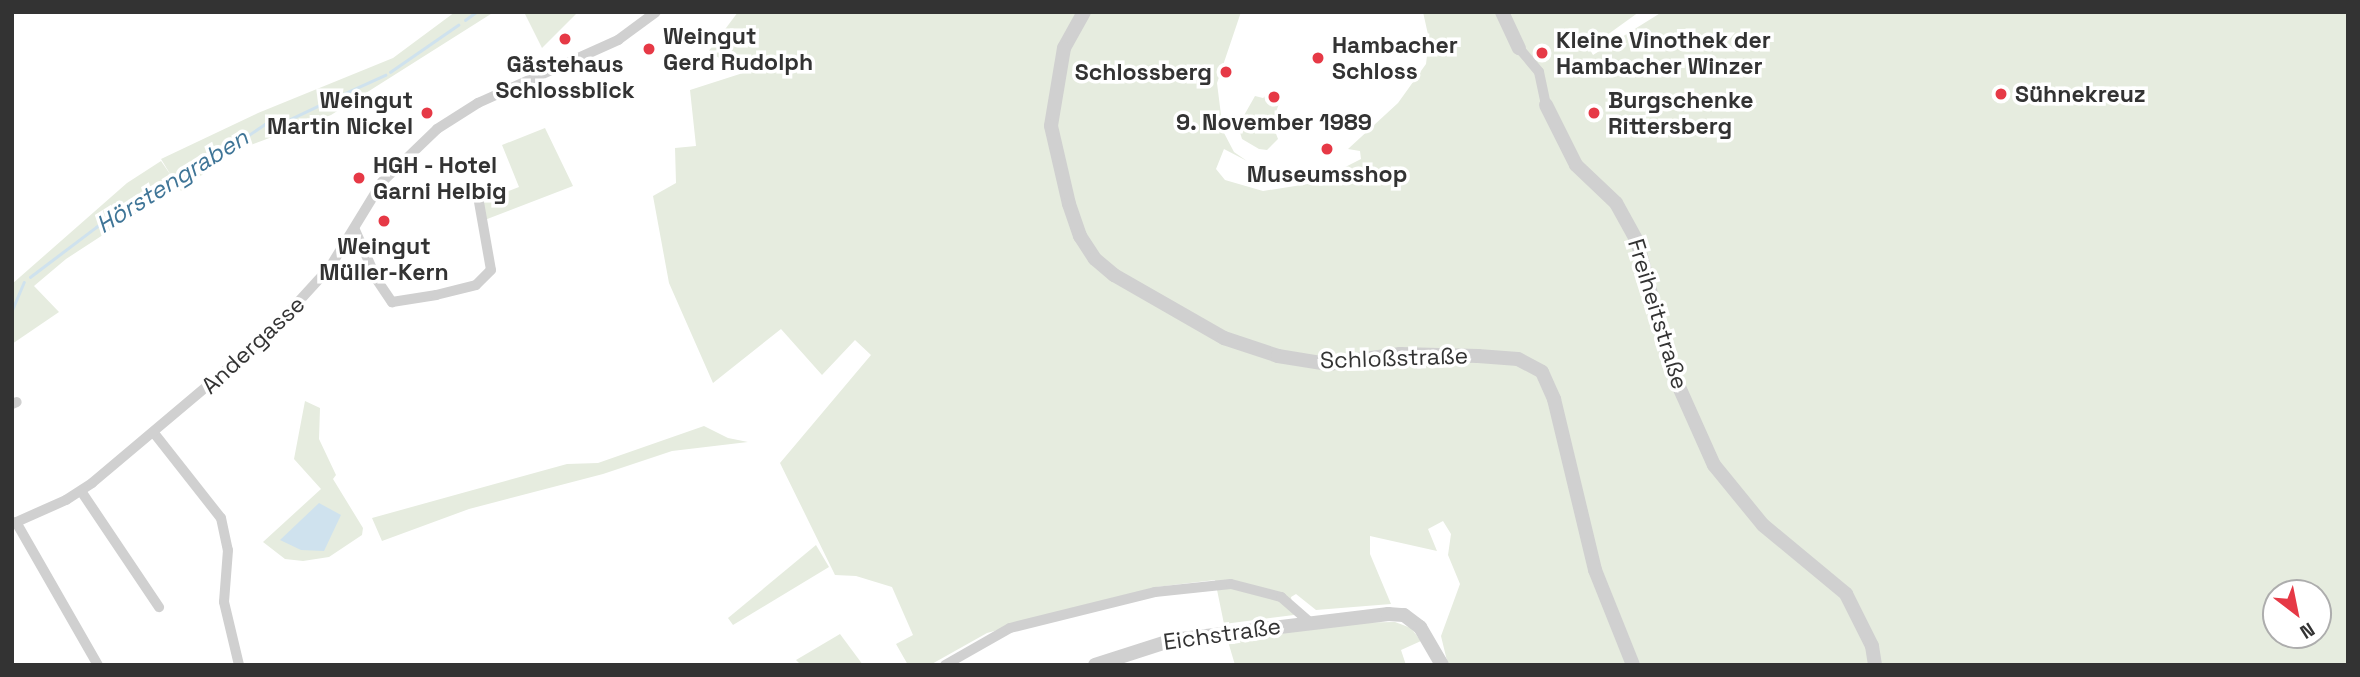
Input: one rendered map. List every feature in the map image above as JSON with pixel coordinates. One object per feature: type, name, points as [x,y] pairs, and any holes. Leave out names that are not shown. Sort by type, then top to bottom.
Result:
[{"type":"street","name":"Andergasse","points":[[14,523],[81,491],[282,322],[355,230],[386,177],[449,120],[618,40],[656,12]]},
{"type":"street","name":"Schloßstraße","points":[[1084,12],[1064,48],[1051,126],[1069,204],[1080,236],[1095,259],[1114,275],[1224,338],[1278,356],[1328,364],[1400,354],[1478,356],[1518,359],[1542,372],[1554,399],[1594,570],[1633,665]]},
{"type":"street","points":[[1502,12],[1519,48],[1539,72],[1545,98]]},
{"type":"street","name":"Freiheitstraße","points":[[1545,98],[1576,165],[1616,203],[1637,241],[1671,369],[1714,465],[1763,525],[1846,594],[1872,646],[1875,665]]},
{"type":"street","points":[[355,230],[376,280],[392,302],[436,295],[475,285],[491,270],[479,202]]},
{"type":"street","points":[[153,433],[221,518],[228,550],[225,615],[239,665]]},
{"type":"street","points":[[81,491],[159,607]]},
{"type":"street","points":[[14,523],[98,665]]},
{"type":"street","points":[[945,665],[1010,628],[1168,591],[1231,584],[1281,597],[1310,622],[1404,615],[1420,627],[1442,665]]},
{"type":"street","name":"Eichstraße","points":[[1095,665],[1172,640],[1310,622]]},
{"type":"shaded area","points":[[455,12],[494,12],[331,115],[232,152],[181,191],[178,186],[66,259],[34,286],[59,312],[12,344],[12,284],[127,183],[161,161],[172,177],[161,159],[258,113],[393,58]]},
{"type":"shaded area","points":[[524,12],[578,12],[542,48]]},
{"type":"shaded area","points":[[738,12],[1241,12],[1217,83],[1223,131],[1234,152],[1247,161],[1224,149],[1216,169],[1225,180],[1263,191],[1314,183],[1361,159],[1360,151],[1348,149],[1398,103],[1426,64],[1429,39],[1423,12],[1639,12],[1589,48],[1593,55],[1662,12],[2348,12],[2348,665],[1448,665],[1441,636],[1460,584],[1448,555],[1451,534],[1443,521],[1428,529],[1437,551],[1370,536],[1370,554],[1391,604],[1316,610],[1296,594],[1291,597],[1294,615],[1224,624],[1215,580],[1156,587],[987,633],[930,665],[908,665],[896,644],[913,635],[892,587],[856,576],[835,575],[780,463],[871,355],[855,340],[822,375],[781,329],[713,383],[669,283],[653,196],[676,183],[675,148],[696,146],[690,90],[746,72],[708,52]]},
{"type":"shaded area","points":[[1270,92],[1281,98],[1272,123],[1278,139],[1267,150],[1259,149],[1242,139],[1238,126],[1255,96],[1263,98]]},
{"type":"shaded area","points":[[545,128],[573,186],[482,221],[478,203],[519,187],[502,145]]},
{"type":"shaded area","points":[[305,401],[320,408],[319,439],[336,475],[333,479],[363,528],[362,535],[329,557],[303,561],[285,559],[263,542],[321,489],[294,459]]},
{"type":"shaded area","points":[[704,426],[728,438],[748,442],[672,451],[603,474],[469,509],[382,541],[372,518],[567,464],[598,463]]},
{"type":"shaded area","points":[[816,545],[829,567],[733,625],[728,618]]},
{"type":"shaded area","points":[[1395,622],[1411,628],[1421,641],[1401,650],[1406,665],[1235,665],[1227,638],[1337,623]]},
{"type":"shaded area","points":[[840,634],[863,665],[801,665],[796,660]]},
{"type":"water","points":[[319,503],[341,515],[324,551],[301,550],[280,540]]},
{"type":"waterway","name":"Hörstengraben","points":[[465,20],[476,12]]},
{"type":"waterway","name":"Hörstengraben","points":[[390,72],[458,25]]},
{"type":"waterway","name":"Hörstengraben","points":[[328,101],[385,75]]},
{"type":"waterway","name":"Hörstengraben","points":[[30,277],[96,227],[141,198],[167,191],[265,124],[278,125],[322,104]]},
{"type":"waterway","name":"Hörstengraben","points":[[12,310],[24,282]]},
{"type":"place","name":"Gästehaus Schlossblick","points":[[565,39]]},
{"type":"place","name":"Weingut Gerd Rudolph","points":[[649,49]]},
{"type":"place","name":"Kleine Vinothek der Hambacher Winzer","points":[[1542,53]]},
{"type":"place","name":"Hambacher Schloss","points":[[1318,58]]},
{"type":"place","name":"Schlossberg","points":[[1226,72]]},
{"type":"place","name":"Sühnekreuz","points":[[2001,94]]},
{"type":"place","name":"9. November 1989","points":[[1274,97]]},
{"type":"place","name":"Weingut Martin Nickel","points":[[427,113]]},
{"type":"place","name":"Burgschenke Rittersberg","points":[[1594,113]]},
{"type":"place","name":"Museumsshop","points":[[1327,149]]},
{"type":"place","name":"HGH - Hotel Garni Helbig","points":[[359,178]]},
{"type":"place","name":"Weingut Müller-Kern","points":[[384,221]]}]
